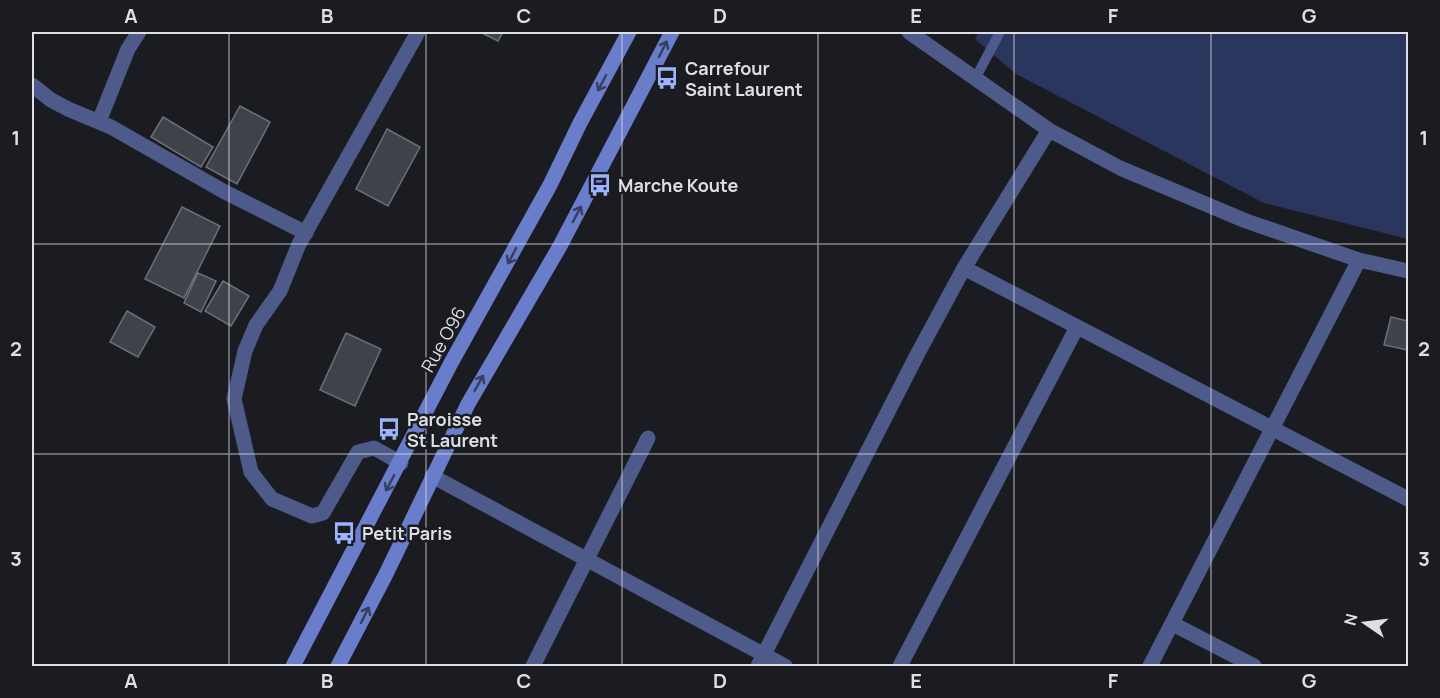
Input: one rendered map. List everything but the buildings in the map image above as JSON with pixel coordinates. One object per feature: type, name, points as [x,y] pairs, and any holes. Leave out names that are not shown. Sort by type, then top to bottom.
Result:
[{"type":"main road","name":"Rue O96","points":[[293,666],[401,463],[451,363],[544,195],[629,32]]},
{"type":"main road","points":[[338,666],[386,574],[468,404],[560,246],[672,32]]},
{"type":"street","points":[[97,120],[102,114],[128,49],[139,32]]},
{"type":"street","points":[[401,463],[374,448],[358,452],[323,513],[312,516],[272,499],[251,472],[234,399],[250,338],[256,325],[280,291],[294,254],[418,32]]},
{"type":"street","points":[[909,32],[1049,130],[1120,168],[1246,221],[1359,260],[1408,271]]},
{"type":"street","points":[[32,85],[51,100],[97,120],[223,191],[306,233]]},
{"type":"street","points":[[761,661],[856,473],[964,268],[1049,130]]},
{"type":"street","points":[[1150,666],[1359,260]]},
{"type":"street","points":[[964,268],[1274,427],[1408,499]]},
{"type":"street","points":[[900,666],[1077,327]]},
{"type":"street","points":[[533,666],[648,438]]},
{"type":"street","points":[[432,476],[587,560],[761,661],[785,666]]},
{"type":"street","points":[[1173,624],[1254,666]]},
{"type":"lane","points":[[975,79],[1000,32]]},
{"type":"shaded area","points":[[979,32],[1408,32],[1408,239],[1264,203],[1016,74],[975,39]]},
{"type":"place","name":"Carrefour Saint Laurent","points":[[667,78]]},
{"type":"place","name":"Marche Koute","points":[[600,185]]},
{"type":"place","name":"Paroisse St Laurent","points":[[389,429]]},
{"type":"place","name":"Petit Paris","points":[[344,533]]}]
